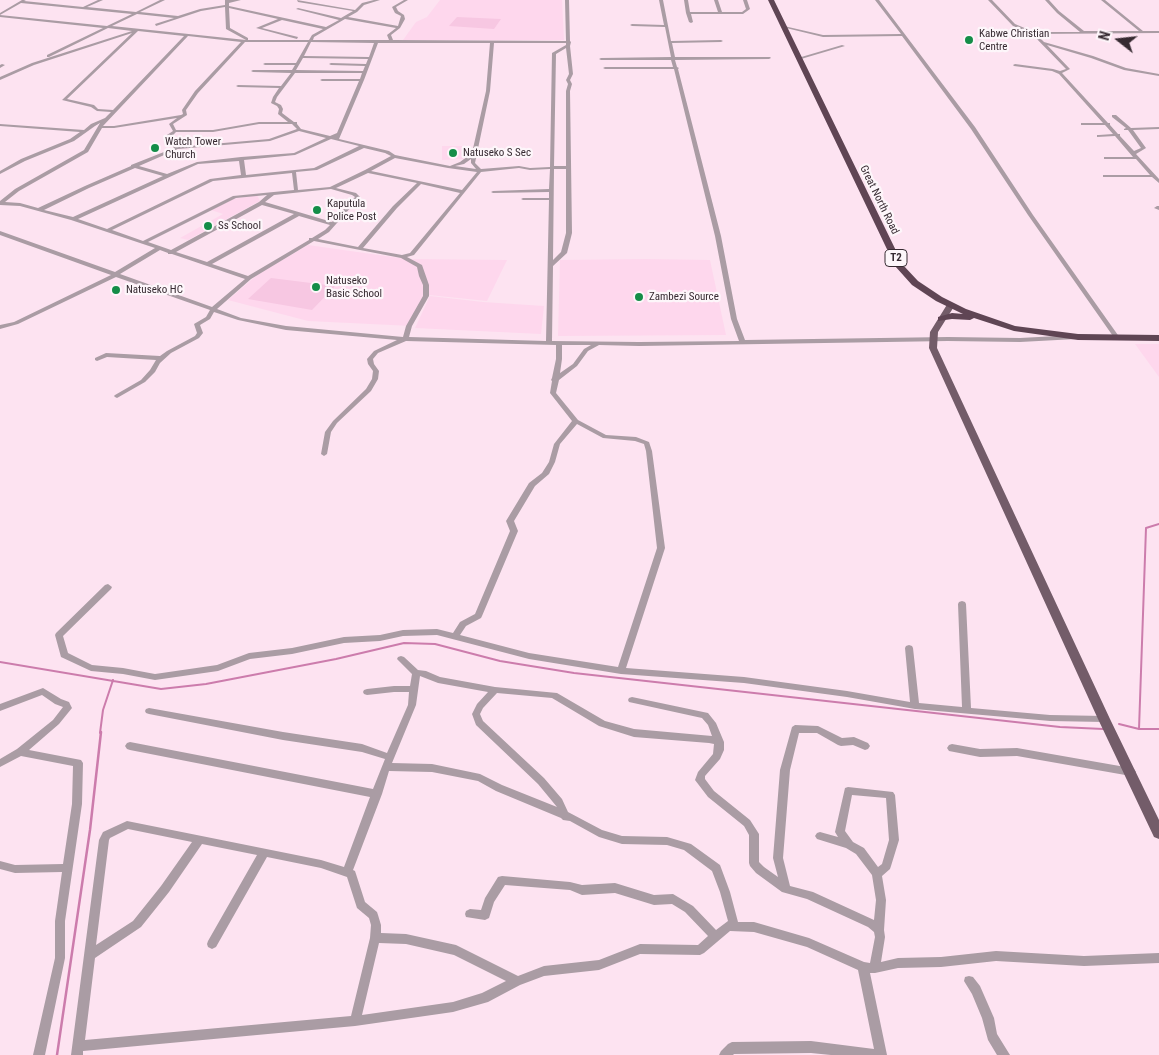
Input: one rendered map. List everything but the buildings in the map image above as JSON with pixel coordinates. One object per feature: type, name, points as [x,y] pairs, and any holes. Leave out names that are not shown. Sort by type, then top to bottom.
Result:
[{"type":"highway","name":"Great North Road","points":[[771,0],[899,266],[915,283],[951,305],[982,318],[1014,328],[1078,337],[1159,338]]},
{"type":"highway","points":[[941,319],[956,316],[982,318]]},
{"type":"main road","points":[[951,305],[934,332],[933,348],[1104,719],[1159,833]]},
{"type":"street","points":[[82,9],[101,0]]},
{"type":"street","points":[[0,79],[163,0]]},
{"type":"street","points":[[156,25],[239,0]]},
{"type":"street","points":[[299,130],[295,123],[280,113],[281,108],[273,102],[282,86],[293,72],[313,36],[356,11],[363,4],[378,0]]},
{"type":"street","points":[[391,41],[389,35],[399,27],[403,16],[396,12],[394,7],[406,0]]},
{"type":"street","points":[[552,264],[564,253],[569,233],[568,91],[570,84],[568,80],[571,72],[567,0]]},
{"type":"street","points":[[661,0],[718,236],[734,319],[742,342]]},
{"type":"street","points":[[686,0],[691,22]]},
{"type":"street","points":[[716,0],[720,12]]},
{"type":"street","points":[[688,13],[746,12],[748,9],[746,0]]},
{"type":"street","points":[[876,0],[973,128],[1030,215],[1118,338]]},
{"type":"street","points":[[990,0],[1017,28],[1033,33],[1159,32]]},
{"type":"street","points":[[1047,0],[1082,32]]},
{"type":"street","points":[[1047,0],[1055,2]]},
{"type":"street","points":[[1103,0],[1142,32]]},
{"type":"street","points":[[0,15],[22,1],[177,18]]},
{"type":"street","points":[[298,1],[356,11]]},
{"type":"street","points":[[227,4],[325,28]]},
{"type":"street","points":[[227,4],[229,30],[251,41]]},
{"type":"street","points":[[298,10],[399,27]]},
{"type":"street","points":[[0,15],[244,41],[492,41],[568,44]]},
{"type":"street","points":[[282,19],[258,28],[311,42]]},
{"type":"street","points":[[632,26],[666,26]]},
{"type":"street","points":[[784,27],[823,36],[904,36]]},
{"type":"street","points":[[38,62],[137,30]]},
{"type":"street","points":[[116,111],[97,110],[92,106],[64,100],[137,30]]},
{"type":"street","points":[[1033,33],[1068,69],[1060,73]]},
{"type":"street","points":[[0,203],[17,190],[82,153],[108,118],[187,35]]},
{"type":"street","points":[[175,131],[171,124],[185,114],[184,110],[196,92],[244,41]]},
{"type":"street","points":[[336,140],[377,41]]},
{"type":"street","points":[[480,171],[473,163],[488,91],[492,41]]},
{"type":"street","points":[[670,42],[721,41]]},
{"type":"street","points":[[1044,43],[1126,69],[1159,76]]},
{"type":"street","points":[[550,343],[553,72],[555,51],[568,44]]},
{"type":"street","points":[[800,58],[843,46]]},
{"type":"street","points":[[302,57],[370,58]]},
{"type":"street","points":[[600,59],[769,58]]},
{"type":"street","points":[[554,59],[570,59]]},
{"type":"street","points":[[265,64],[297,64]]},
{"type":"street","points":[[331,64],[368,65]]},
{"type":"street","points":[[1015,66],[1053,70],[1060,73],[1159,182]]},
{"type":"street","points":[[605,68],[677,68]]},
{"type":"street","points":[[253,71],[365,72]]},
{"type":"street","points":[[553,72],[571,72]]},
{"type":"street","points":[[322,80],[362,80]]},
{"type":"street","points":[[238,86],[282,86]]},
{"type":"street","points":[[553,92],[568,91]]},
{"type":"street","points":[[0,125],[84,131],[181,116]]},
{"type":"street","points":[[1114,116],[1129,128],[1144,148],[1134,153]]},
{"type":"street","points":[[553,117],[568,117]]},
{"type":"street","points":[[0,173],[23,160],[72,140],[108,118]]},
{"type":"street","points":[[177,148],[168,140],[169,136],[175,131],[213,131],[260,123],[295,123]]},
{"type":"street","points":[[1083,124],[1108,124]]},
{"type":"street","points":[[1113,130],[1159,128]]},
{"type":"street","points":[[39,210],[133,166],[177,148],[270,140],[299,130],[394,156],[448,167],[480,171],[519,167],[569,167]]},
{"type":"street","points":[[73,219],[197,163],[295,154],[339,134]]},
{"type":"street","points":[[1098,136],[1118,135]]},
{"type":"street","points":[[106,231],[217,178],[294,172],[326,166],[362,147]]},
{"type":"street","points":[[448,167],[462,163],[474,154]]},
{"type":"street","points":[[552,154],[569,154]]},
{"type":"street","points":[[331,188],[394,156]]},
{"type":"street","points":[[241,158],[244,176]]},
{"type":"street","points":[[1106,158],[1138,158]]},
{"type":"street","points":[[133,166],[168,176]]},
{"type":"street","points":[[367,171],[419,184],[463,192]]},
{"type":"street","points":[[412,257],[480,171]]},
{"type":"street","points":[[294,172],[296,190]]},
{"type":"street","points":[[1105,176],[1154,176]]},
{"type":"street","points":[[359,249],[395,207],[419,184]]},
{"type":"street","points":[[117,396],[143,381],[169,352],[197,337],[200,333],[197,324],[208,318],[213,310],[249,278],[327,231],[358,195],[331,188],[242,195],[228,199],[143,243]]},
{"type":"street","points":[[493,192],[552,190]]},
{"type":"street","points":[[170,253],[262,203],[273,193]]},
{"type":"street","points":[[523,199],[552,199]]},
{"type":"street","points":[[0,203],[20,205],[73,219],[249,278]]},
{"type":"street","points":[[262,203],[333,224]]},
{"type":"street","points":[[207,264],[298,214]]},
{"type":"street","points":[[552,214],[568,214]]},
{"type":"street","points":[[0,233],[213,310],[286,328],[405,339],[550,343],[1050,340],[1078,337]]},
{"type":"street","points":[[552,237],[569,233]]},
{"type":"street","points":[[311,240],[402,257],[412,257]]},
{"type":"street","points":[[0,327],[16,323],[115,274],[159,248]]},
{"type":"street","points":[[324,454],[328,432],[335,422],[369,390],[376,379],[376,371],[370,360],[376,352],[405,339],[409,326],[426,296],[427,290],[421,268],[412,257]]},
{"type":"street","points":[[559,343],[552,393],[576,421],[605,437],[647,443],[649,451],[661,548],[621,671]]},
{"type":"street","points":[[554,380],[576,365],[586,350],[598,343]]},
{"type":"street","points":[[97,359],[106,355],[162,358]]},
{"type":"street","points":[[455,637],[463,624],[478,616],[514,531],[510,521],[532,484],[545,474],[552,462],[557,444],[576,421]]},
{"type":"street","points":[[108,587],[59,635],[64,655],[91,668],[155,677],[218,668],[249,656],[292,651],[344,640],[380,638],[403,633],[437,632],[529,656],[621,671],[744,680],[915,706],[1050,718],[1104,719]]},
{"type":"street","points":[[962,604],[967,711]]},
{"type":"street","points":[[909,648],[915,706]]},
{"type":"street","points":[[401,659],[416,673],[438,680],[495,690],[554,695],[602,724],[634,733],[709,739],[719,742]]},
{"type":"street","points":[[347,872],[386,767],[412,705],[416,673]]},
{"type":"street","points":[[367,692],[414,689]]},
{"type":"street","points":[[495,690],[480,706],[476,714],[479,723],[541,781],[559,802],[566,817]]},
{"type":"street","points":[[0,708],[43,691],[58,702],[66,704],[68,708],[56,722],[20,752],[0,763]]},
{"type":"street","points":[[632,700],[705,715],[712,723],[720,750],[701,775],[702,785],[747,823],[754,834],[754,863],[760,870],[786,889],[809,896],[872,924],[878,930]]},
{"type":"street","points":[[149,711],[283,736],[362,748],[390,757]]},
{"type":"street","points":[[786,889],[778,858],[785,770],[795,729],[818,730],[841,742],[854,741],[865,746]]},
{"type":"street","points":[[130,746],[377,794]]},
{"type":"street","points":[[952,748],[980,752],[1017,752],[1131,772]]},
{"type":"street","points":[[20,752],[78,763],[77,804],[60,921],[60,958],[38,1055]]},
{"type":"street","points":[[386,767],[432,768],[480,778],[566,817],[573,818],[599,833],[622,840],[667,841],[687,847],[716,868],[734,926]]},
{"type":"street","points":[[849,845],[840,832],[848,791],[890,795],[894,840],[886,866],[877,874]]},
{"type":"street","points":[[356,1021],[375,938],[375,920],[361,904],[354,878],[347,872],[321,864],[127,825],[106,835],[77,1051],[356,1021],[453,1007],[484,998],[517,981],[544,971],[599,965],[640,950],[700,950],[728,926],[754,927],[809,943],[863,967],[875,968],[898,963],[941,962],[996,956],[1084,961],[1159,958]]},
{"type":"street","points":[[820,836],[849,845],[860,851],[877,874],[881,907],[878,930],[880,937],[875,968]]},
{"type":"street","points":[[89,956],[137,924],[165,889],[199,840]]},
{"type":"street","points":[[212,944],[264,854]]},
{"type":"street","points":[[0,865],[15,869],[68,868]]},
{"type":"street","points":[[470,914],[485,915],[489,901],[502,880],[570,886],[582,890],[615,888],[654,900],[673,899],[689,909],[716,937]]},
{"type":"street","points":[[375,938],[406,939],[456,950],[517,981]]},
{"type":"street","points":[[724,1055],[732,1048],[811,1047],[880,1055],[863,967]]},
{"type":"street","points":[[969,981],[976,990],[988,1018],[992,1036],[1004,1055]]},
{"type":"shaded area","points":[[440,0],[562,0],[564,40],[403,40],[416,22],[427,17]]},
{"type":"shaded area","points":[[457,17],[501,19],[494,29],[449,26]]},
{"type":"shaded area","name":"Natuseko S Sec","points":[[442,146],[464,146],[465,159],[442,160]]},
{"type":"shaded area","name":"Ss School","points":[[257,195],[260,201],[188,240],[180,238],[223,214],[211,210],[233,199]]},
{"type":"shaded area","name":"Natuseko Basic School","points":[[308,245],[407,259],[507,260],[487,301],[429,295],[412,326],[308,321],[228,300],[257,275]]},
{"type":"shaded area","name":"Zambezi Source","points":[[560,260],[710,260],[726,335],[558,336]]},
{"type":"shaded area","points":[[271,278],[335,286],[312,310],[248,299]]},
{"type":"shaded area","points":[[430,296],[544,306],[541,334],[415,328]]},
{"type":"shaded area","points":[[1135,344],[1159,344],[1159,377]]},
{"type":"waterway","points":[[1139,729],[1146,528],[1159,524]]},
{"type":"waterway","points":[[113,681],[161,689],[206,684],[336,659],[404,643],[435,644],[500,661],[574,673],[1060,727],[1103,729]]},
{"type":"waterway","points":[[0,662],[113,681]]},
{"type":"waterway","points":[[100,733],[103,710],[113,681]]},
{"type":"waterway","points":[[1119,724],[1139,729]]},
{"type":"waterway","points":[[1139,729],[1159,729]]},
{"type":"waterway","points":[[57,1055],[90,830],[101,732]]},
{"type":"place","name":"Kabwe Christian Centre","points":[[969,40]]},
{"type":"place","name":"Watch Tower Church","points":[[155,148]]},
{"type":"place","name":"Natuseko S Sec","points":[[453,153]]},
{"type":"place","name":"Kaputula Police Post","points":[[317,210]]},
{"type":"place","name":"Ss School","points":[[208,226]]},
{"type":"place","name":"Natuseko Basic School","points":[[316,287]]},
{"type":"place","name":"Natuseko HC","points":[[116,290]]},
{"type":"place","name":"Zambezi Source","points":[[639,297]]}]
